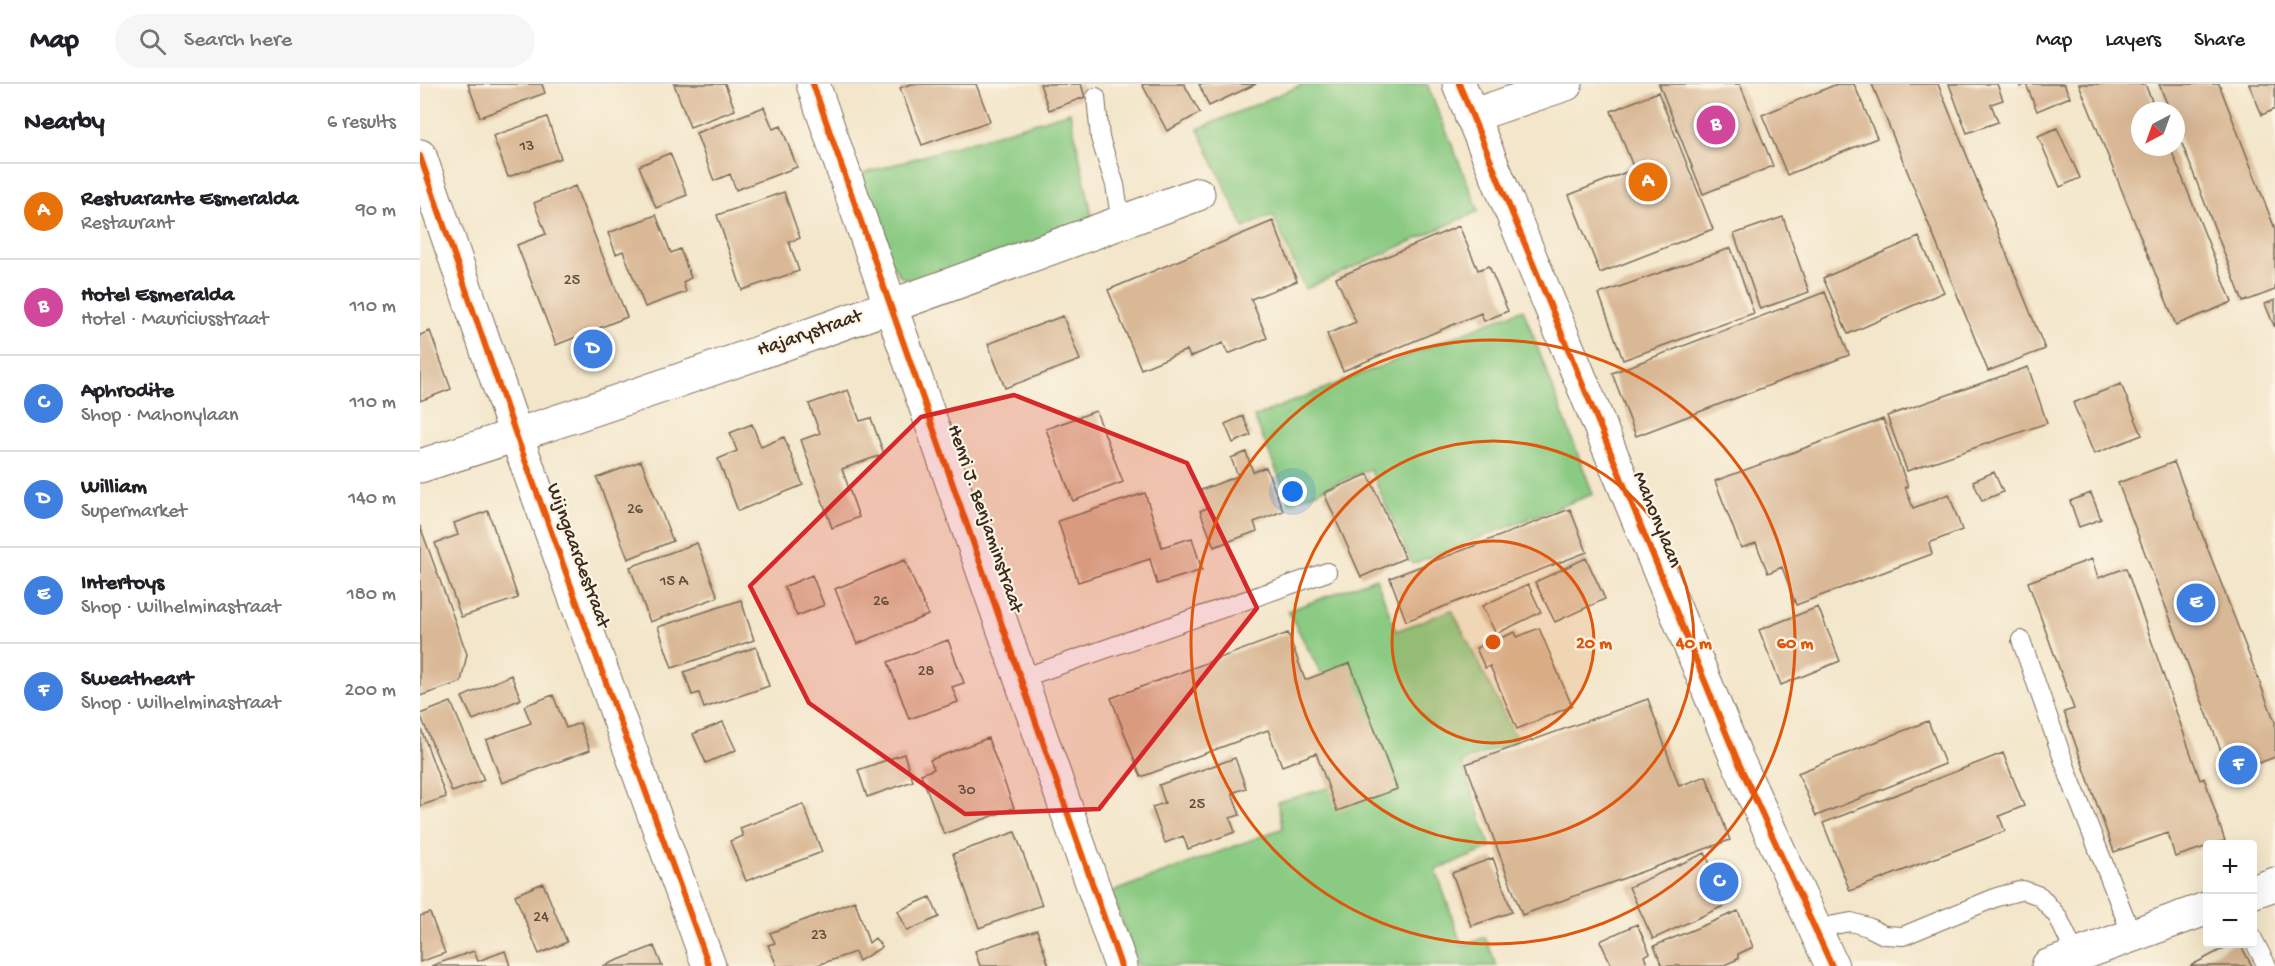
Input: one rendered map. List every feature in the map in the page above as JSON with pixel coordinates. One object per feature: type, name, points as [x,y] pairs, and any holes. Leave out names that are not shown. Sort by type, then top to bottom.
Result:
[{"type":"street","name":"Henri J. Benjaminstraat","points":[[813,84],[1121,966]]},
{"type":"street","name":"Mahonylaan","points":[[1459,84],[1736,757],[1832,966]]},
{"type":"street","points":[[1471,116],[1566,84]]},
{"type":"street","name":"Wijngaardestraat","points":[[420,156],[516,435],[709,966]]},
{"type":"street","name":"Hajarystraat","points":[[420,466],[891,306],[1198,194]]},
{"type":"street","points":[[2257,891],[2275,884]]},
{"type":"street","points":[[2062,961],[2203,910]]},
{"type":"lane","points":[[1096,97],[1100,138],[1115,185],[1121,223]]},
{"type":"lane","points":[[1022,678],[1327,572]]},
{"type":"lane","points":[[2021,640],[2069,776],[2132,935]]},
{"type":"lane","points":[[1816,932],[1851,922],[1884,935],[1903,936],[1997,897],[2023,890],[2040,896],[2058,917],[2062,961]]},
{"type":"lane","points":[[2257,945],[2267,966]]},
{"type":"highlighted area","points":[[1014,395],[1187,463],[1257,608],[1099,809],[965,814],[809,703],[750,586],[921,417]]},
{"type":"green space","points":[[1304,84],[1427,84],[1479,211],[1305,289],[1273,215],[1244,228],[1198,129]]},
{"type":"green space","points":[[1070,112],[1093,220],[916,282],[901,277],[883,252],[859,175]]},
{"type":"green space","points":[[1523,309],[1593,494],[1412,564],[1370,469],[1290,503],[1254,417]]},
{"type":"green space","points":[[1376,578],[1396,631],[1452,610],[1517,740],[1462,762],[1491,848],[1436,870],[1462,946],[1485,937],[1497,966],[1137,966],[1112,892],[1283,828],[1277,802],[1335,786],[1349,726],[1288,611]]},
{"type":"building","points":[[468,84],[542,84],[545,93],[480,117]]},
{"type":"building","points":[[674,84],[725,84],[735,110],[690,127]]},
{"type":"building","points":[[911,84],[976,84],[990,121],[922,145],[900,88]]},
{"type":"building","points":[[1040,84],[1081,84],[1085,97],[1049,110]]},
{"type":"building","points":[[1142,84],[1184,84],[1200,113],[1167,131]]},
{"type":"building","points":[[1199,84],[1256,84],[1209,106]]},
{"type":"building","points":[[1659,84],[1740,84],[1773,166],[1703,194]]},
{"type":"building","points":[[1837,84],[1854,84],[1877,138],[1787,175],[1762,115]]},
{"type":"building","points":[[1872,84],[1938,84],[2045,349],[1988,371]]},
{"type":"building","points":[[1949,84],[1997,84],[2003,100],[1991,104],[1998,122],[1967,133]]},
{"type":"building","points":[[2026,84],[2064,84],[2070,97],[2037,111]]},
{"type":"building","points":[[2079,84],[2145,84],[2152,102],[2131,102],[2131,156],[2174,156],[2232,302],[2176,325]]},
{"type":"building","points":[[2159,84],[2219,84],[2275,229],[2275,290],[2243,302],[2185,151],[2185,102],[2166,102]]},
{"type":"building","points":[[2249,84],[2275,84],[2275,109],[2262,115]]},
{"type":"building","points":[[1658,92],[1713,229],[1600,273],[1569,195],[1634,169],[1611,111]]},
{"type":"building","points":[[764,107],[773,129],[781,126],[797,167],[736,190],[730,174],[714,181],[696,133]]},
{"type":"building","points":[[547,117],[561,158],[508,177],[493,136]]},
{"type":"building","points":[[2057,128],[2080,178],[2060,187],[2038,136]]},
{"type":"building","points":[[670,153],[687,195],[656,208],[639,166]]},
{"type":"building","points":[[575,186],[627,317],[556,345],[517,245],[546,234],[534,203]]},
{"type":"building","points":[[784,192],[800,238],[789,242],[799,271],[742,290],[717,215]]},
{"type":"building","points":[[656,215],[671,253],[680,249],[691,278],[683,282],[686,292],[645,307],[623,251],[616,254],[608,233]]},
{"type":"building","points":[[1783,217],[1809,292],[1760,309],[1734,234]]},
{"type":"building","points":[[1273,221],[1297,281],[1251,299],[1267,338],[1228,354],[1223,343],[1190,357],[1187,350],[1141,369],[1108,290]]},
{"type":"building","points":[[1459,226],[1478,270],[1489,266],[1508,311],[1484,321],[1481,313],[1343,371],[1327,334],[1356,322],[1336,278]]},
{"type":"building","points":[[1919,237],[1944,292],[1848,334],[1823,278]]},
{"type":"building","points":[[1731,248],[1754,313],[1623,360],[1599,294]]},
{"type":"building","points":[[1825,292],[1849,355],[1636,436],[1612,373]]},
{"type":"building","points":[[2275,300],[2275,328],[2265,304]]},
{"type":"building","points":[[1063,316],[1080,360],[1005,388],[988,344]]},
{"type":"building","points":[[430,331],[451,389],[420,401],[420,335]]},
{"type":"building","points":[[2028,367],[2047,423],[1907,471],[1887,416]]},
{"type":"building","points":[[2121,384],[2142,435],[2094,454],[2073,403]]},
{"type":"building","points":[[848,390],[860,421],[871,418],[884,454],[842,469],[859,517],[832,528],[801,440],[820,433],[809,404]]},
{"type":"building","points":[[1096,411],[1123,482],[1073,501],[1046,429]]},
{"type":"building","points":[[1243,416],[1251,435],[1233,443],[1225,424]]},
{"type":"building","points":[[1883,419],[1908,487],[1905,487],[1913,508],[1949,494],[1962,530],[1929,543],[1932,554],[1796,605],[1782,567],[1768,573],[1756,543],[1741,548],[1715,481]]},
{"type":"building","points":[[752,424],[761,447],[784,437],[803,485],[738,511],[718,459],[737,451],[730,433]]},
{"type":"building","points":[[1246,452],[1253,472],[1266,467],[1283,511],[1254,522],[1257,531],[1214,547],[1200,511],[1207,508],[1201,490],[1238,476],[1231,458]]},
{"type":"building","points":[[641,461],[673,541],[628,559],[597,478]]},
{"type":"building","points":[[2174,462],[2275,722],[2275,757],[2230,774],[2118,483]]},
{"type":"building","points":[[1994,472],[2003,492],[1982,501],[1973,481]]},
{"type":"building","points":[[1368,474],[1405,558],[1361,577],[1324,493]]},
{"type":"building","points":[[1145,493],[1162,547],[1192,538],[1202,570],[1157,584],[1150,559],[1078,582],[1058,521]]},
{"type":"building","points":[[2091,493],[2101,519],[2079,527],[2070,501]]},
{"type":"building","points":[[1570,509],[1587,552],[1406,621],[1390,578]]},
{"type":"building","points":[[488,511],[518,598],[461,617],[435,543],[458,535],[454,523]]},
{"type":"building","points":[[420,526],[467,654],[461,682],[420,696]]},
{"type":"building","points":[[697,543],[718,597],[650,622],[630,567]]},
{"type":"building","points":[[1586,558],[1605,599],[1555,622],[1535,582]]},
{"type":"building","points":[[2092,559],[2098,578],[2126,568],[2200,780],[2204,778],[2225,840],[2203,840],[2203,848],[2175,857],[2168,833],[2114,852],[2064,712],[2074,709],[2028,582]]},
{"type":"building","points":[[905,560],[928,615],[857,644],[835,589]]},
{"type":"building","points":[[812,575],[824,605],[797,616],[784,587]]},
{"type":"building","points":[[1528,584],[1541,612],[1496,634],[1482,606]]},
{"type":"building","points":[[741,600],[754,640],[672,668],[658,627]]},
{"type":"building","points":[[1818,607],[1840,661],[1781,685],[1759,630]]},
{"type":"building","points":[[1539,628],[1572,706],[1517,729],[1490,666],[1485,668],[1476,648],[1515,632],[1517,637]]},
{"type":"building","points":[[1288,633],[1305,680],[1350,663],[1397,789],[1337,811],[1316,753],[1282,766],[1268,730],[1141,777],[1111,698]]},
{"type":"building","points":[[948,640],[964,683],[952,687],[958,702],[909,719],[888,662]]},
{"type":"building","points":[[756,647],[769,686],[704,708],[699,693],[692,695],[684,672]]},
{"type":"building","points":[[511,675],[521,699],[473,720],[462,697]]},
{"type":"building","points":[[553,695],[566,728],[580,723],[590,750],[502,783],[486,740],[531,723],[524,706]]},
{"type":"building","points":[[1648,699],[1679,786],[1706,776],[1730,840],[1522,915],[1466,764]]},
{"type":"building","points":[[451,702],[484,780],[452,792],[420,714]]},
{"type":"building","points":[[1928,721],[1945,764],[1816,816],[1798,773]]},
{"type":"building","points":[[723,722],[736,750],[706,763],[693,734]]},
{"type":"building","points":[[420,726],[446,797],[420,806]]},
{"type":"building","points":[[988,738],[1014,808],[944,834],[921,774],[934,769],[930,760]]},
{"type":"building","points":[[2003,753],[2024,806],[1999,816],[2005,831],[1850,891],[1823,823]]},
{"type":"building","points":[[904,754],[913,781],[867,797],[858,770]]},
{"type":"building","points":[[1235,758],[1246,788],[1232,793],[1240,815],[1230,818],[1235,832],[1188,849],[1183,836],[1165,843],[1152,807],[1165,803],[1159,785]]},
{"type":"building","points":[[803,804],[822,852],[746,881],[730,841],[743,836],[740,828]]},
{"type":"building","points":[[1015,832],[1042,905],[979,928],[953,854]]},
{"type":"building","points":[[1705,853],[1728,904],[1653,939],[1629,887]]},
{"type":"building","points":[[1493,858],[1512,912],[1471,926],[1452,873]]},
{"type":"building","points":[[543,883],[567,942],[539,954],[515,895]]},
{"type":"building","points":[[930,897],[939,917],[907,931],[898,911]]},
{"type":"building","points":[[855,901],[869,943],[875,938],[882,947],[859,961],[855,952],[815,966],[777,966],[768,945],[775,943],[770,933]]},
{"type":"building","points":[[1738,911],[1753,947],[1738,954],[1738,959],[1722,966],[1662,966],[1654,946]]},
{"type":"building","points":[[430,913],[445,953],[420,962],[420,916]]},
{"type":"building","points":[[1637,924],[1650,953],[1644,956],[1648,966],[1612,966],[1600,941]]},
{"type":"building","points":[[1037,930],[1049,966],[980,966],[975,951]]},
{"type":"building","points":[[654,946],[662,966],[603,966]]},
{"type":"building","points":[[2224,948],[2242,948],[2252,966],[2190,966]]},
{"type":"building","points":[[474,951],[478,961],[505,951],[510,966],[431,966]]},
{"type":"cycle path","points":[[813,84],[1121,966]]},
{"type":"cycle path","points":[[1459,84],[1736,757],[1832,966]]},
{"type":"cycle path","points":[[420,156],[516,435],[709,966]]},
{"type":"place","name":"Hotel Esmeralda","points":[[1716,125]]},
{"type":"place","name":"Restuarante Esmeralda","points":[[1648,182]]},
{"type":"place","name":"William","points":[[593,349]]},
{"type":"place","name":"Intertoys","points":[[2196,603]]},
{"type":"place","name":"Sweatheart","points":[[2238,765]]},
{"type":"place","name":"Aphrodite","points":[[1719,882]]}]
